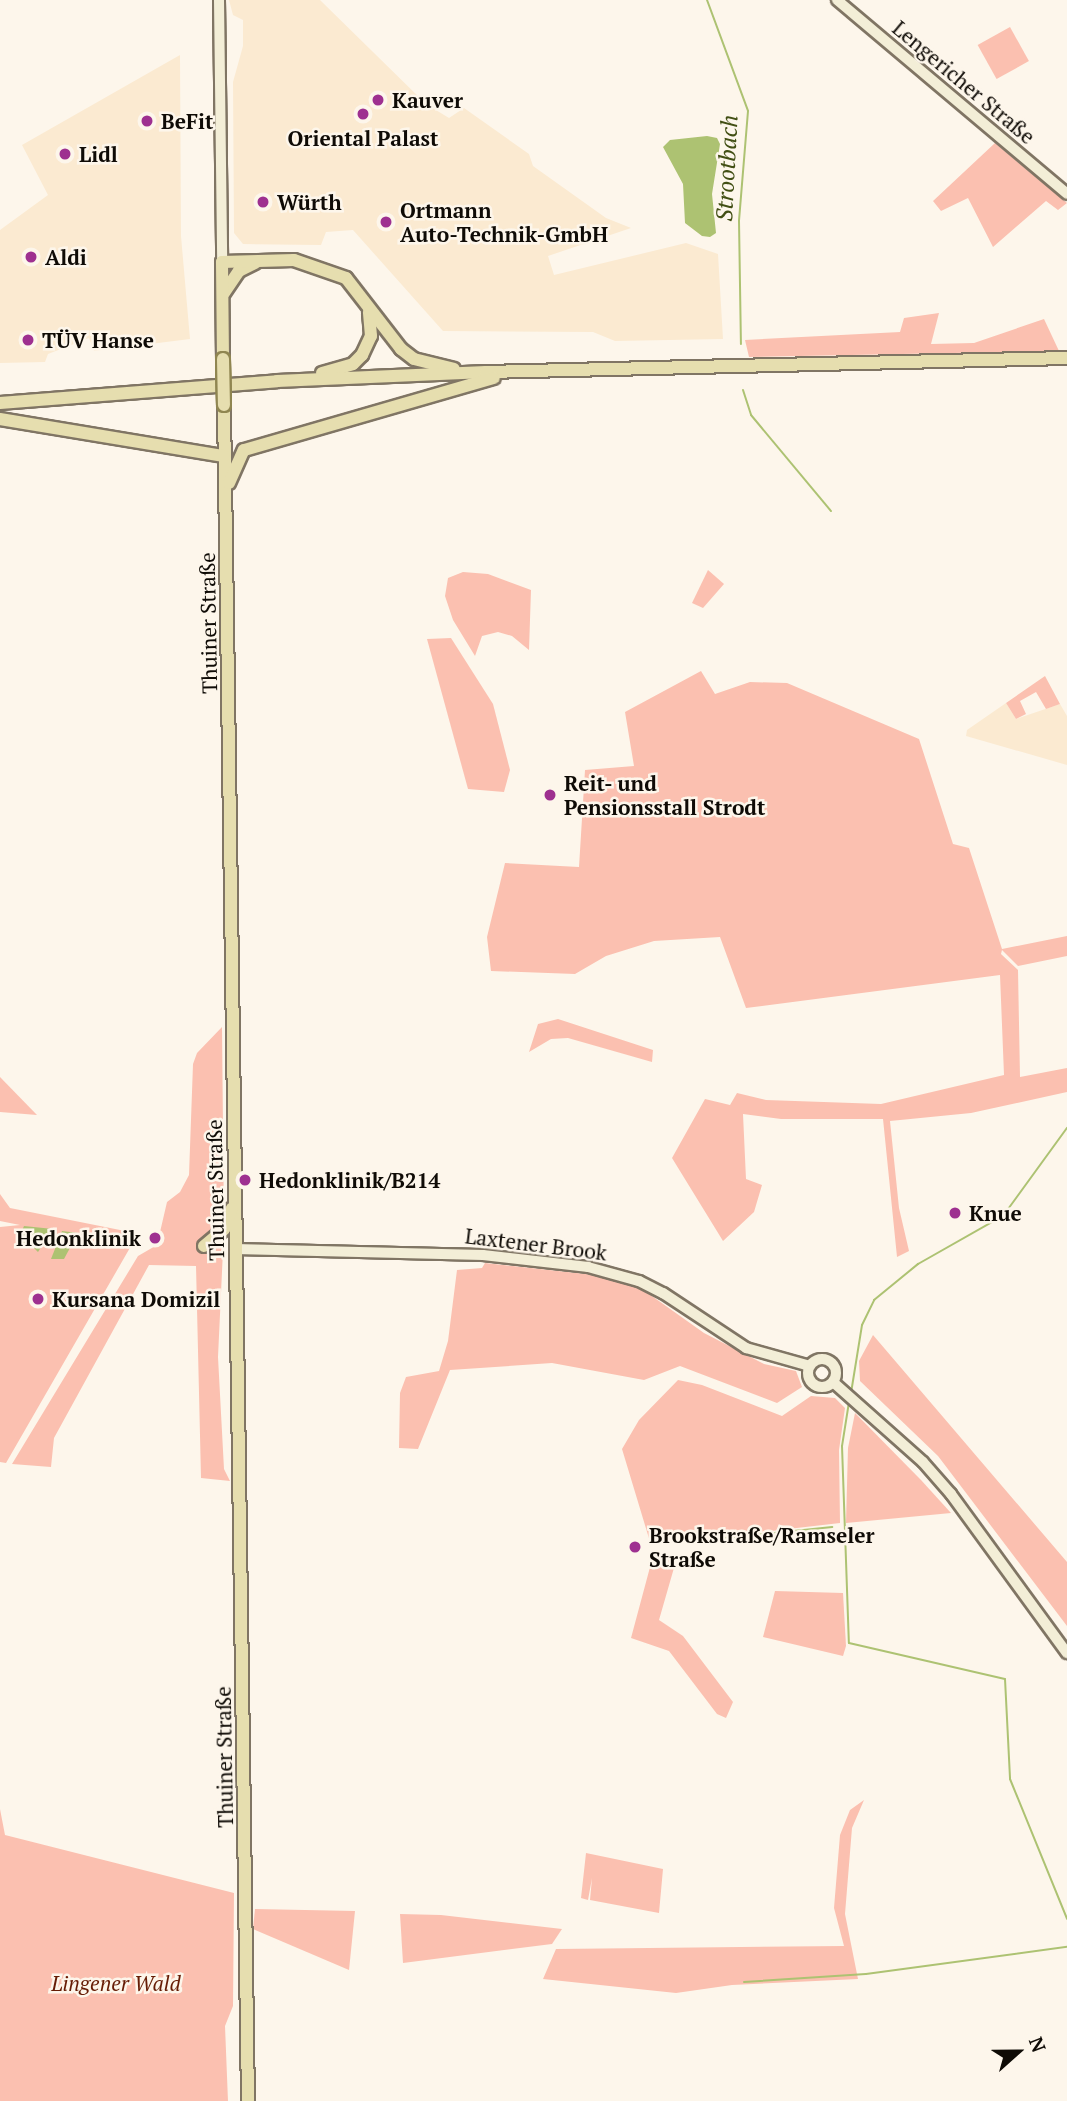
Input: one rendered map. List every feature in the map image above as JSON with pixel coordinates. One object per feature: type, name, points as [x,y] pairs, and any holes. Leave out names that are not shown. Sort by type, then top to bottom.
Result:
[{"type":"main road","points":[[222,262],[294,260],[330,270],[346,278],[388,338],[414,359],[486,372]]},
{"type":"main road","points":[[222,297],[239,271],[261,261]]},
{"type":"main road","name":"Thuiner Straße","points":[[222,262],[248,2101]]},
{"type":"main road","points":[[277,381],[353,364],[371,336],[367,305]]},
{"type":"main road","points":[[0,402],[277,381],[486,372],[1062,359]]},
{"type":"main road","points":[[226,495],[235,462],[244,450],[455,387],[532,371]]},
{"type":"main road","points":[[0,419],[225,456]]},
{"type":"main road","points":[[224,441],[244,450]]},
{"type":"main road","points":[[204,1245],[224,1229],[235,1201]]},
{"type":"street","points":[[219,0],[222,262]]},
{"type":"street","name":"Lengericher Straße","points":[[837,0],[1067,194]]},
{"type":"street","name":"Laxtener Brook","points":[[235,1249],[483,1255],[597,1269],[663,1293],[747,1348],[810,1366]]},
{"type":"street","points":[[819,1359],[832,1361],[836,1375],[833,1382],[823,1387],[813,1383],[810,1366],[819,1359]]},
{"type":"street","points":[[833,1382],[923,1462],[951,1494],[1067,1653]]},
{"type":"shaded area","points":[[229,0],[320,0],[426,104],[449,118],[464,108],[529,154],[533,166],[606,218],[631,228],[548,256],[554,275],[686,243],[718,254],[723,339],[615,341],[593,332],[443,331],[353,230],[326,232],[321,245],[243,244],[234,233],[233,82],[243,46],[243,20],[233,15]]},
{"type":"shaded area","points":[[180,55],[181,236],[190,339],[94,351],[89,338],[48,354],[45,362],[0,363],[0,230],[48,195],[22,145]]},
{"type":"shaded area","points":[[707,136],[717,138],[720,144],[712,194],[716,233],[710,237],[702,236],[685,223],[683,184],[663,147],[670,140]]},
{"type":"shaded area","points":[[1006,703],[1016,719],[1060,704],[1067,716],[1067,765],[966,736],[967,730]]},
{"type":"shaded area","points":[[24,1226],[53,1229],[38,1252],[29,1243],[17,1242]]},
{"type":"shaded area","points":[[62,1231],[78,1233],[64,1259],[51,1259]]},
{"type":"green space","points":[[1010,27],[1029,61],[997,79],[978,45]]},
{"type":"green space","points":[[995,143],[1067,203],[1058,210],[1046,201],[993,247],[968,198],[941,211],[933,201]]},
{"type":"green space","points":[[939,313],[931,344],[974,343],[1044,319],[1059,351],[749,357],[745,340],[900,332],[904,318]]},
{"type":"green space","points":[[708,570],[724,584],[703,608],[692,603]]},
{"type":"green space","points":[[463,572],[488,574],[531,590],[529,650],[512,636],[498,632],[482,636],[475,656],[453,620],[445,596],[448,578]]},
{"type":"green space","points":[[451,638],[493,704],[510,770],[504,792],[468,789],[427,639]]},
{"type":"green space","points":[[701,671],[715,694],[750,682],[787,683],[919,739],[953,844],[969,848],[1002,949],[1067,936],[1067,956],[1018,966],[1002,950],[1001,954],[1018,970],[1020,1077],[1067,1068],[1067,1092],[971,1113],[890,1121],[899,1208],[909,1251],[897,1257],[883,1119],[781,1119],[743,1114],[746,1179],[762,1185],[754,1212],[723,1241],[672,1158],[705,1099],[730,1105],[737,1093],[766,1100],[881,1104],[1004,1075],[1000,975],[746,1008],[720,937],[654,941],[606,956],[575,974],[491,971],[487,937],[505,863],[579,867],[585,770],[634,766],[625,712]]},
{"type":"green space","points":[[1045,676],[1060,704],[1046,709],[1036,692],[1020,701],[1026,714],[1016,719],[1006,703]]},
{"type":"green space","points":[[558,1019],[653,1050],[652,1062],[568,1038],[551,1039],[529,1052],[538,1024]]},
{"type":"green space","points":[[222,1027],[224,1229],[218,1357],[224,1469],[230,1481],[201,1478],[196,1266],[149,1265],[54,1438],[51,1467],[12,1464],[138,1256],[157,1245],[167,1202],[180,1192],[189,1175],[193,1064],[197,1053]]},
{"type":"green space","points":[[0,1077],[37,1115],[0,1112]]},
{"type":"green space","points":[[0,1194],[10,1208],[125,1231],[131,1246],[6,1463],[0,1462],[0,1227],[20,1225],[0,1221]]},
{"type":"green space","points":[[485,1263],[613,1277],[642,1289],[704,1333],[764,1364],[796,1371],[802,1387],[777,1403],[680,1366],[644,1380],[552,1363],[450,1370],[418,1449],[399,1448],[400,1393],[406,1377],[439,1371],[448,1341],[457,1270],[482,1268]]},
{"type":"green space","points":[[873,1335],[1067,1562],[1067,1626],[938,1456],[860,1381],[859,1361]]},
{"type":"green space","points":[[678,1380],[702,1385],[782,1416],[811,1396],[835,1398],[845,1408],[839,1450],[840,1523],[651,1545],[622,1449],[639,1420]]},
{"type":"green space","points":[[855,1413],[951,1513],[846,1523],[848,1448]]},
{"type":"green space","points":[[678,1554],[659,1620],[683,1636],[733,1702],[726,1718],[717,1714],[669,1651],[631,1638],[653,1556]]},
{"type":"green space","points":[[775,1591],[843,1593],[846,1646],[843,1656],[763,1637]]},
{"type":"green space","points":[[864,1800],[852,1828],[845,1914],[858,1979],[732,1985],[676,1993],[543,1979],[556,1949],[844,1946],[834,1908],[840,1835],[850,1810]]},
{"type":"green space","name":"Lingener Wald","points":[[0,1809],[5,1835],[234,1893],[233,2006],[225,2026],[228,2101],[0,2101]]},
{"type":"green space","points":[[586,1853],[663,1869],[659,1913],[590,1900],[592,1878],[588,1900],[581,1898]]},
{"type":"green space","points":[[255,1909],[355,1911],[349,1970],[253,1929]]},
{"type":"green space","points":[[400,1914],[441,1915],[562,1929],[552,1944],[403,1963]]},
{"type":"waterway","name":"Strootbach","points":[[707,0],[748,111],[739,221],[741,344]]},
{"type":"waterway","name":"Strootbach","points":[[743,390],[751,415],[831,511]]},
{"type":"waterway","points":[[851,1393],[862,1325],[874,1300],[918,1264],[1003,1216],[1067,1128]]},
{"type":"waterway","points":[[849,1402],[842,1446],[849,1643],[1005,1679],[1010,1779],[1067,1919]]},
{"type":"waterway","points":[[696,1541],[832,1527]]},
{"type":"waterway","points":[[744,1982],[866,1974],[1067,1947]]},
{"type":"place","name":"Kauver","points":[[378,100]]},
{"type":"place","name":"Oriental Palast","points":[[363,114]]},
{"type":"place","name":"BeFit","points":[[147,121]]},
{"type":"place","name":"Lidl","points":[[65,154]]},
{"type":"place","name":"Würth","points":[[263,202]]},
{"type":"place","name":"Ortmann Auto-Technik-GmbH","points":[[386,222]]},
{"type":"place","name":"Aldi","points":[[31,257]]},
{"type":"place","name":"TÜV Hanse","points":[[28,340]]},
{"type":"place","name":"Reit- und Pensionsstall Strodt","points":[[550,795]]},
{"type":"place","name":"Hedonklinik/B214","points":[[245,1180]]},
{"type":"place","name":"Knue","points":[[955,1213]]},
{"type":"place","name":"Hedonklinik","points":[[155,1238]]},
{"type":"place","name":"Kursana Domizil","points":[[38,1299]]},
{"type":"place","name":"Brookstraße/Ramseler Straße","points":[[635,1547]]}]
